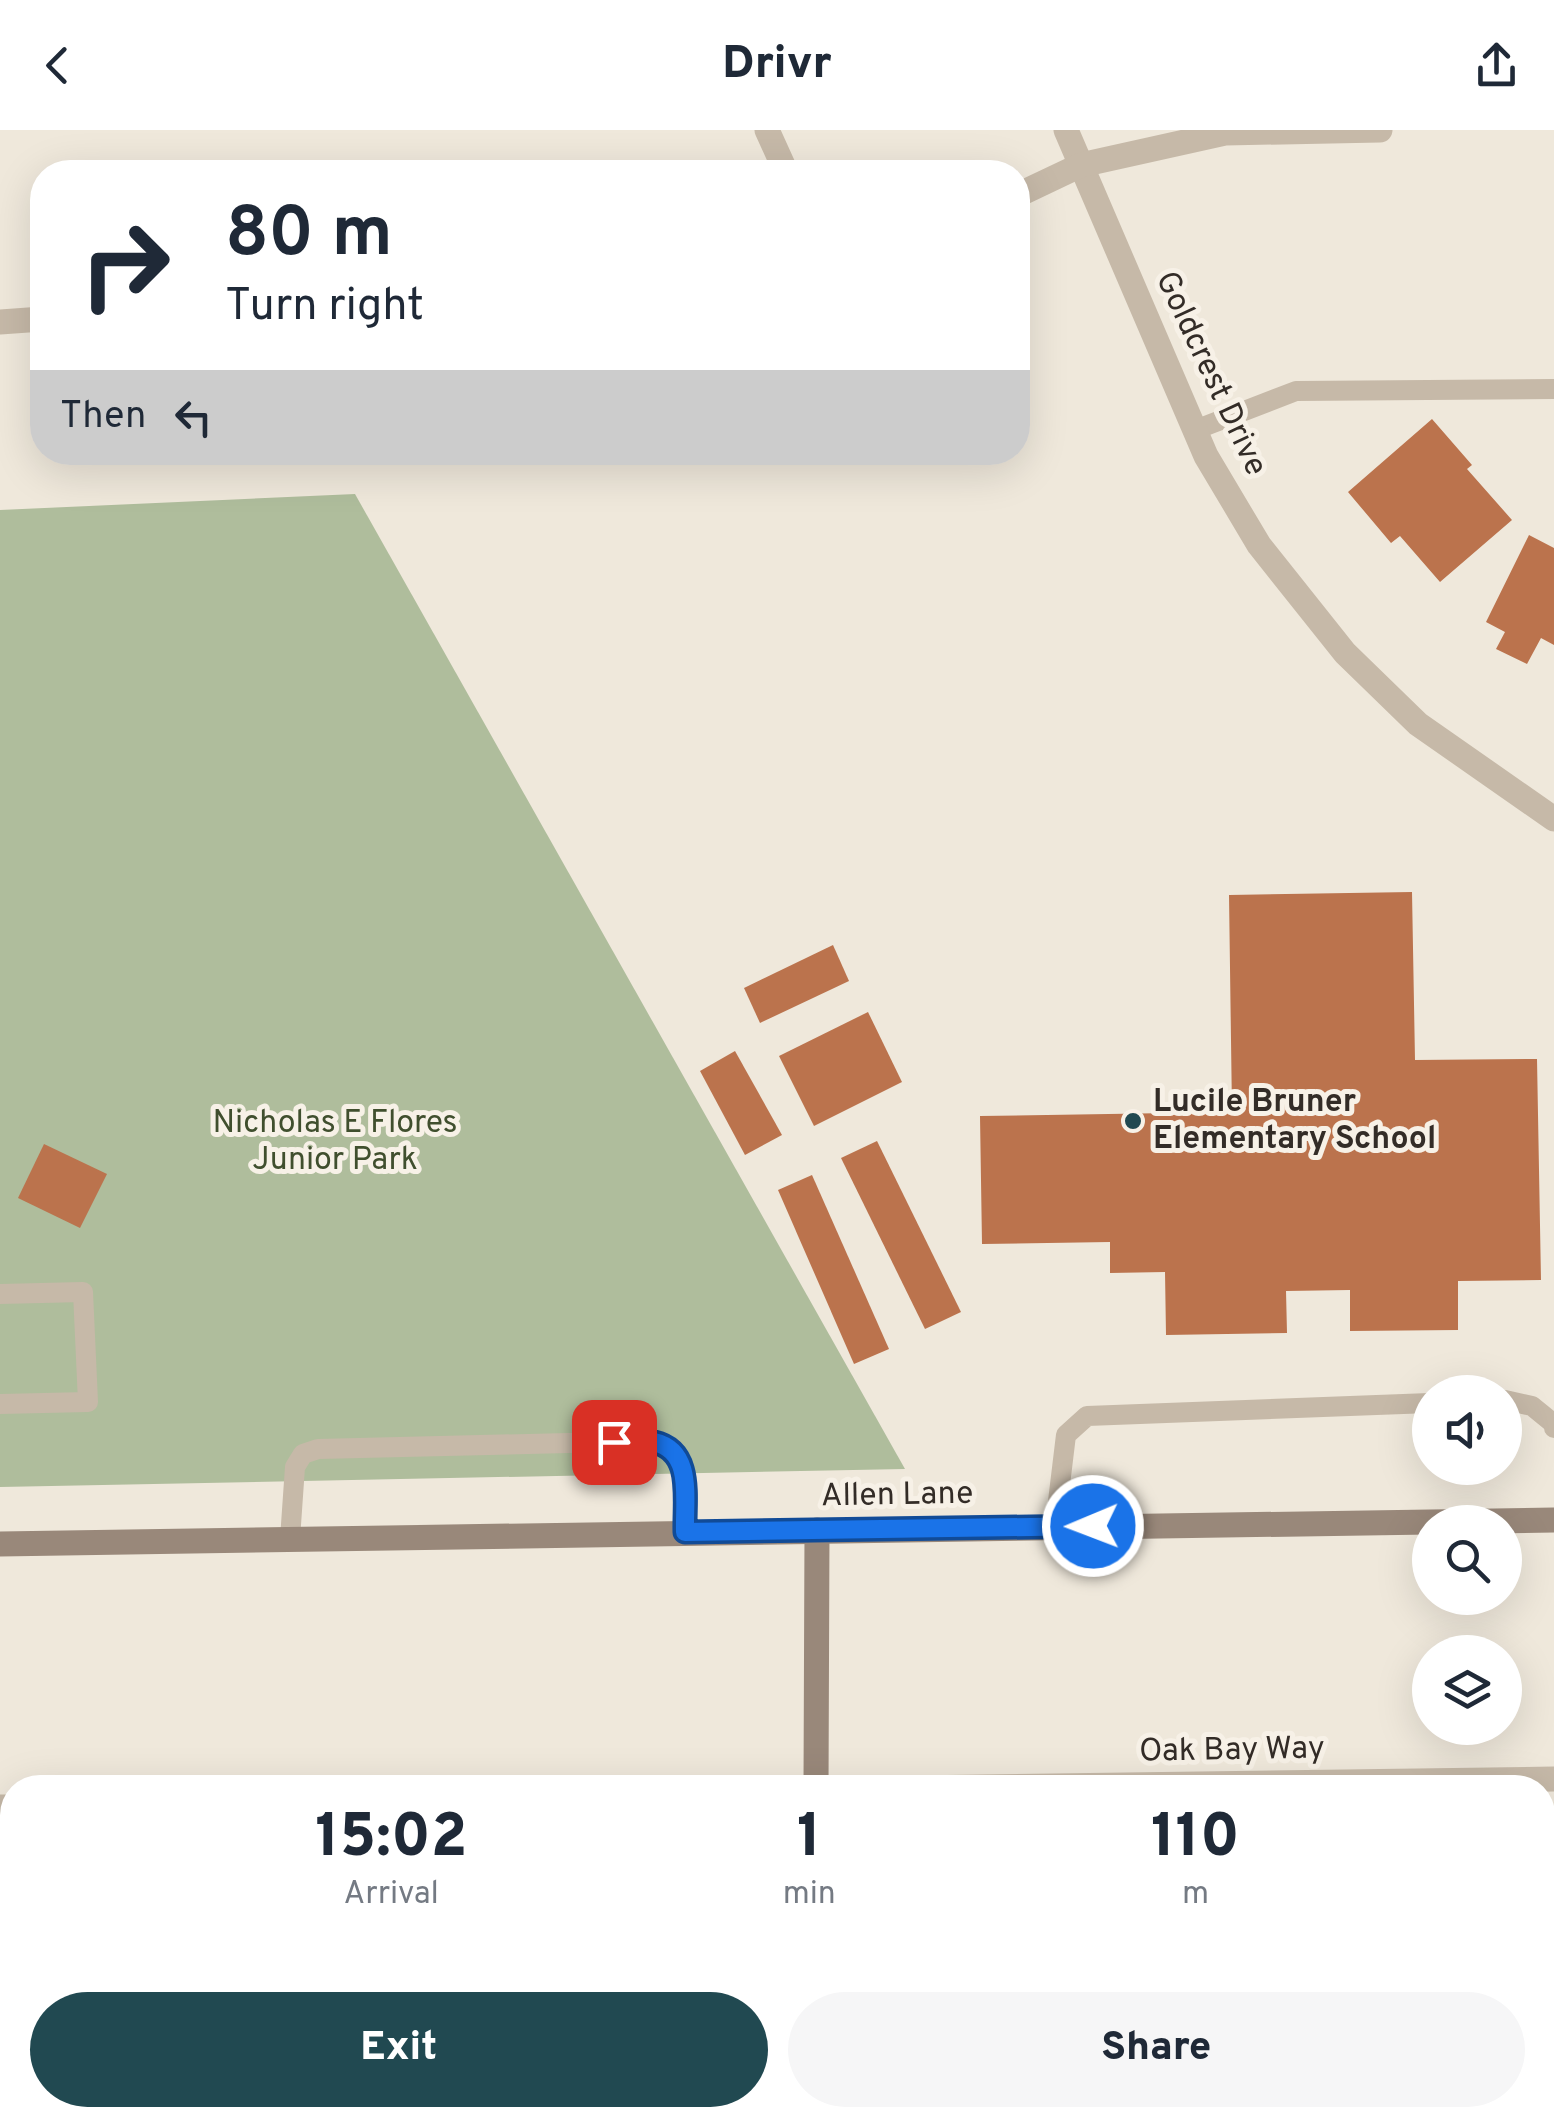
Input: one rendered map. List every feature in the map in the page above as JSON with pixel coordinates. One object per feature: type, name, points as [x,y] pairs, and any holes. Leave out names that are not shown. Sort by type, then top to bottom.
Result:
[{"type":"main road","name":"Allen Lane","points":[[0,1544],[1554,1520]]},
{"type":"main road","points":[[816,1530],[816,1775]]},
{"type":"street","points":[[767,130],[781,160]]},
{"type":"street","name":"Goldcrest Drive","points":[[1066,130],[1206,456],[1259,545],[1345,654],[1418,724],[1554,818]]},
{"type":"street","points":[[1030,189],[1081,165],[1225,133],[1380,130]]},
{"type":"street","points":[[0,322],[30,320]]},
{"type":"lane","points":[[1194,430],[1296,391],[1554,389]]},
{"type":"lane","points":[[0,1294],[83,1292],[88,1402],[0,1404]]},
{"type":"lane","points":[[1055,1526],[1066,1435],[1087,1416],[1412,1404]]},
{"type":"lane","points":[[1522,1404],[1532,1406],[1554,1428]]},
{"type":"lane","points":[[290,1539],[295,1467],[303,1454],[318,1449],[650,1440],[673,1448],[683,1464],[685,1532]]},
{"type":"green space","name":"Nicholas E Flores Junior Park","points":[[355,494],[905,1469],[0,1487],[0,510]]},
{"type":"building","points":[[1432,419],[1472,465],[1467,469],[1512,520],[1440,582],[1400,536],[1391,543],[1348,492]]},
{"type":"building","points":[[1529,535],[1554,548],[1554,645],[1541,638],[1527,664],[1496,649],[1505,632],[1486,622]]},
{"type":"building","points":[[1412,892],[1415,1060],[1537,1059],[1541,1280],[1458,1281],[1458,1330],[1350,1331],[1350,1290],[1286,1291],[1287,1333],[1166,1335],[1165,1272],[1110,1273],[1110,1242],[982,1244],[980,1116],[1232,1112],[1229,895]]},
{"type":"building","points":[[833,945],[849,981],[760,1023],[744,988]]},
{"type":"building","points":[[868,1012],[902,1082],[814,1126],[779,1056]]},
{"type":"building","points":[[735,1051],[782,1135],[745,1155],[700,1071]]},
{"type":"building","points":[[877,1141],[961,1312],[925,1329],[841,1158]]},
{"type":"building","points":[[44,1144],[107,1174],[80,1228],[18,1198]]},
{"type":"building","points":[[812,1175],[889,1349],[854,1364],[778,1190]]},
{"type":"place","name":"Lucile Bruner Elementary School","points":[[1133,1121]]},
{"type":"route","points":[[614,1442],[650,1440],[673,1448],[683,1464],[685,1532],[1093,1526]]}]
